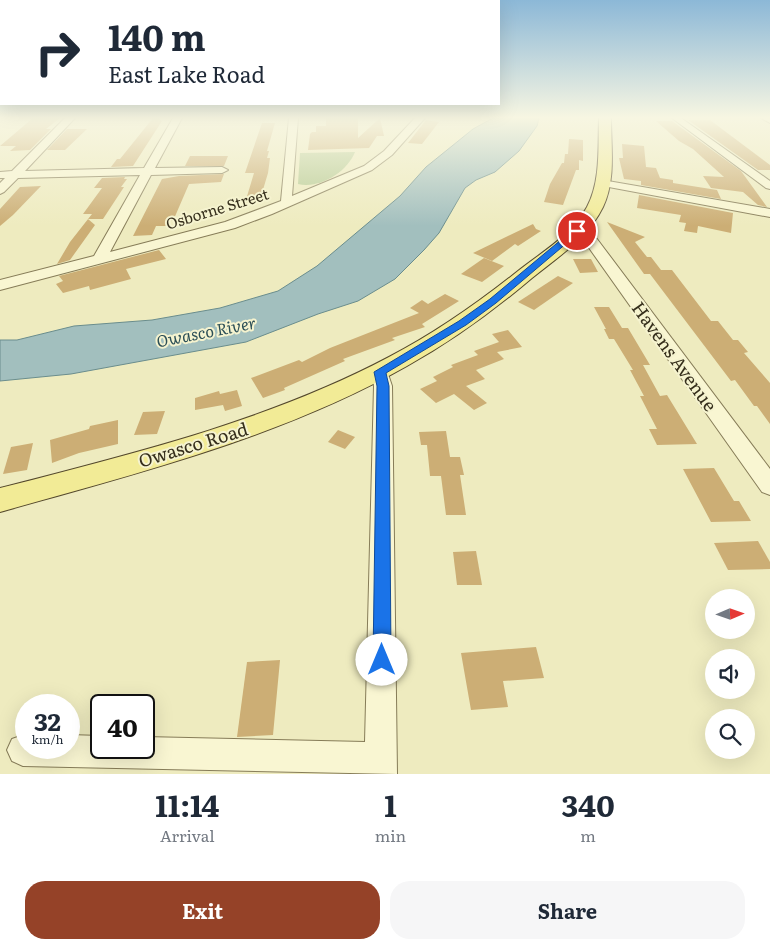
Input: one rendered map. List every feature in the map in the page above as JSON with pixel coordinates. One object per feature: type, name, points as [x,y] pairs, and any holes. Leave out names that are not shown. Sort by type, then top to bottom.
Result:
[{"type":"main road","points":[[380,372],[463,323],[493,301],[576,232],[592,212],[599,196],[602,183],[603,154]]},
{"type":"main road","name":"Owasco Road","points":[[0,500],[232,433],[292,411],[380,372]]},
{"type":"street","points":[[0,190],[35,154]]},
{"type":"street","points":[[100,258],[157,154]]},
{"type":"street","points":[[287,202],[290,154]]},
{"type":"street","name":"Osborne Street","points":[[0,285],[230,224],[368,168],[385,154]]},
{"type":"street","points":[[726,154],[770,186]]},
{"type":"street","points":[[0,175],[222,170]]},
{"type":"street","points":[[602,183],[770,213]]},
{"type":"street","name":"Havens Avenue","points":[[576,232],[592,242],[770,486]]},
{"type":"street","points":[[80,751],[295,758],[381,766],[383,386],[380,372]]},
{"type":"green space","points":[[300,154],[354,154],[346,166],[332,177],[315,184],[298,184]]},
{"type":"water","name":"Owasco River","points":[[442,154],[515,154],[495,172],[476,180],[465,188],[439,233],[424,250],[395,279],[358,301],[318,314],[246,342],[71,374],[0,381],[0,340],[17,340],[74,326],[152,320],[220,308],[278,291],[317,266],[400,196],[426,167]]},
{"type":"building","points":[[124,154],[141,154],[133,166],[111,167],[117,159],[120,159]]},
{"type":"building","points":[[251,154],[268,154],[267,158],[270,158],[268,173],[259,203],[245,203],[254,173],[245,173]]},
{"type":"building","points":[[565,154],[583,154],[583,161],[579,160],[579,170],[576,170],[563,205],[544,202],[550,184],[562,163],[564,163]]},
{"type":"building","points":[[623,154],[645,154],[646,167],[656,168],[660,178],[673,180],[673,183],[717,190],[721,199],[641,185],[641,181],[624,179],[619,158],[623,158]]},
{"type":"building","points":[[699,154],[718,154],[741,171],[767,207],[758,205],[743,192],[711,188],[703,176],[724,177]]},
{"type":"building","points":[[736,154],[755,154],[770,165],[770,170],[758,170]]},
{"type":"building","points":[[190,156],[228,156],[224,166],[185,166]]},
{"type":"building","points":[[224,174],[221,182],[189,184],[173,221],[169,221],[166,226],[156,226],[152,235],[133,236],[162,179],[179,176]]},
{"type":"building","points":[[125,177],[124,179],[127,179],[121,187],[124,187],[103,219],[88,219],[92,214],[83,214],[102,188],[94,188],[102,178]]},
{"type":"building","points":[[41,186],[0,226],[0,209],[20,187]]},
{"type":"building","points":[[639,195],[733,213],[731,233],[698,226],[697,233],[684,231],[686,223],[679,222],[681,215],[637,208]]},
{"type":"building","points":[[88,219],[95,225],[70,260],[57,264],[70,242]]},
{"type":"building","points":[[607,222],[645,237],[635,242],[647,257],[651,257],[661,270],[672,270],[711,321],[718,321],[733,340],[738,340],[748,352],[744,353],[770,383],[770,424],[735,380],[731,381],[650,274],[644,274]]},
{"type":"building","points":[[533,224],[536,229],[541,231],[518,246],[515,244],[492,261],[473,253]]},
{"type":"building","points":[[159,250],[166,259],[126,269],[131,279],[90,290],[89,286],[63,293],[56,284],[63,281],[59,276]]},
{"type":"building","points":[[484,258],[504,266],[482,282],[461,274]]},
{"type":"building","points":[[573,259],[591,259],[598,272],[580,273]]},
{"type":"building","points":[[558,276],[573,283],[534,310],[518,302]]},
{"type":"building","points":[[445,294],[459,301],[422,324],[425,327],[392,338],[395,340],[343,359],[345,361],[284,388],[285,390],[263,398],[251,378],[299,360],[302,362],[330,348],[419,313],[410,308],[422,300],[428,304]]},
{"type":"building","points":[[594,307],[609,307],[622,328],[628,328],[650,365],[643,365],[660,396],[667,395],[697,444],[657,445],[649,429],[657,429],[640,396],[644,396],[630,370],[633,370],[614,339],[609,339],[604,329],[606,329]]},
{"type":"building","points":[[508,330],[522,347],[497,352],[504,359],[476,370],[485,379],[466,386],[487,403],[474,410],[454,394],[436,403],[420,389],[437,381],[433,377],[453,367],[451,365],[478,355],[474,351],[499,342],[492,334]]},
{"type":"building","points":[[237,390],[242,406],[225,411],[223,405],[195,410],[195,398],[219,391],[220,394]]},
{"type":"building","points":[[165,411],[157,434],[134,435],[143,412]]},
{"type":"building","points":[[118,420],[118,444],[79,453],[52,463],[50,440],[89,429],[90,426]]},
{"type":"building","points":[[338,430],[355,437],[345,449],[328,442]]},
{"type":"building","points":[[446,431],[450,457],[460,457],[464,475],[460,475],[466,515],[446,515],[441,476],[430,476],[427,445],[421,445],[419,432]]},
{"type":"building","points":[[33,443],[27,470],[3,474],[11,447]]},
{"type":"building","points":[[714,468],[734,501],[739,501],[751,521],[711,522],[683,469]]},
{"type":"building","points":[[758,541],[770,562],[770,569],[728,570],[714,543]]},
{"type":"building","points":[[476,551],[482,585],[457,585],[453,552]]},
{"type":"building","points":[[536,647],[544,678],[503,681],[508,707],[471,710],[461,653]]},
{"type":"building","points":[[280,660],[273,735],[237,737],[247,662]]},
{"type":"route","points":[[382,660],[383,386],[380,372],[463,323],[493,301],[577,231]]}]
